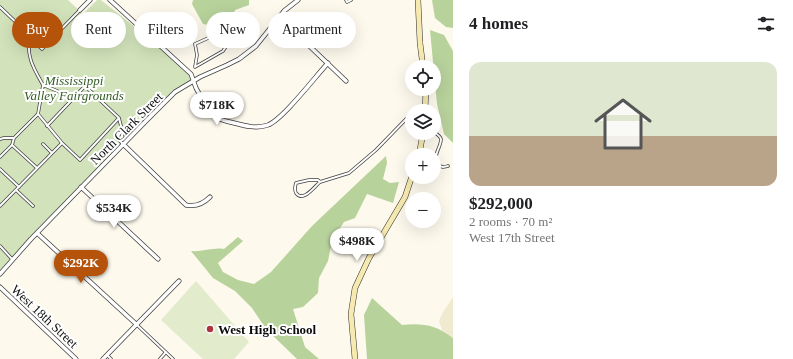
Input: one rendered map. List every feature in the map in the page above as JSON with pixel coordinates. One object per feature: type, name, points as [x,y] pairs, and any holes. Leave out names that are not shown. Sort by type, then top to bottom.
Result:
[{"type":"street","points":[[80,10],[90,0]]},
{"type":"street","points":[[110,0],[191,74],[202,99],[212,115],[223,121],[245,126],[260,127],[269,125],[279,118],[328,63]]},
{"type":"street","name":"North Clark Street","points":[[284,12],[298,0]]},
{"type":"street","points":[[418,0],[422,60]]},
{"type":"street","name":"North Clark Street","points":[[0,274],[81,187],[176,92],[193,81],[227,66],[256,46],[268,31]]},
{"type":"street","points":[[312,48],[346,81]]},
{"type":"street","points":[[123,144],[186,205],[193,206],[206,201],[210,197]]},
{"type":"street","points":[[355,359],[351,314],[355,288],[368,258],[405,197],[409,184]]},
{"type":"street","points":[[81,187],[158,259]]},
{"type":"street","points":[[37,233],[136,324]]},
{"type":"street","points":[[103,359],[179,281]]},
{"type":"street","name":"West 18th Street","points":[[0,287],[76,359]]},
{"type":"lane","points":[[346,0],[347,2],[351,0]]},
{"type":"lane","points":[[0,7],[12,18]]},
{"type":"lane","points":[[63,27],[80,10]]},
{"type":"lane","points":[[191,74],[195,67],[197,56],[195,44],[218,34],[227,45],[223,51],[195,67]]},
{"type":"lane","points":[[28,48],[32,65],[43,85],[74,98]]},
{"type":"lane","points":[[0,157],[12,145],[14,138],[38,114],[43,85]]},
{"type":"lane","points":[[47,126],[85,86],[119,118],[122,130],[117,138],[123,144]]},
{"type":"lane","points":[[38,114],[62,143],[80,160],[119,118]]},
{"type":"lane","points":[[320,182],[314,180],[299,182],[295,187],[295,190],[298,195],[304,196],[320,182],[349,173],[376,150],[405,120]]},
{"type":"lane","points":[[0,140],[4,138],[14,138]]},
{"type":"lane","points":[[441,140],[436,158],[437,162],[444,168],[448,166]]},
{"type":"lane","points":[[0,206],[62,143]]},
{"type":"lane","points":[[43,144],[52,153]]},
{"type":"lane","points":[[12,145],[37,168]]},
{"type":"lane","points":[[0,169],[19,187]]},
{"type":"lane","points":[[16,190],[33,206]]},
{"type":"lane","points":[[0,246],[13,260]]},
{"type":"lane","points":[[136,324],[173,359]]},
{"type":"lane","points":[[160,359],[166,352]]},
{"type":"lane","points":[[107,355],[111,359]]},
{"type":"shaded area","points":[[453,297],[453,338],[442,330],[439,321]]},
{"type":"green space","name":"Mississippi Valley Fairgrounds","points":[[0,0],[68,0],[81,12],[71,12],[71,48],[126,48],[126,20],[134,26],[134,48],[161,48],[191,74],[193,81],[175,92],[31,239],[0,274]]},
{"type":"green space","name":"Mississippi Valley Fairgrounds","points":[[97,0],[101,0],[116,12],[85,12]]},
{"type":"green space","points":[[193,0],[249,0],[249,5],[235,10],[234,12],[206,12],[206,25],[203,24],[198,12],[196,12],[192,4]]},
{"type":"green space","points":[[432,0],[453,0],[453,28],[446,27],[435,18]]},
{"type":"green space","points":[[430,30],[444,35],[453,51],[453,143],[444,134],[441,121],[441,104],[437,104],[436,96],[441,96],[441,60],[433,60]]},
{"type":"green space","points":[[386,156],[387,163],[383,179],[390,183],[399,182],[393,203],[367,194],[355,218],[344,222],[332,241],[328,261],[319,278],[318,293],[303,307],[293,309],[305,347],[319,359],[297,359],[266,329],[252,308],[235,291],[213,278],[191,251],[224,249],[238,237],[243,241],[218,263],[223,272],[238,280],[254,284],[271,272],[312,226]]},
{"type":"green space","points":[[196,281],[249,342],[234,359],[203,359],[161,320]]},
{"type":"green space","points":[[372,298],[402,325],[416,324],[429,326],[441,330],[453,338],[453,359],[367,359],[364,315]]},
{"type":"place","name":"West High School","points":[[210,329]]}]
